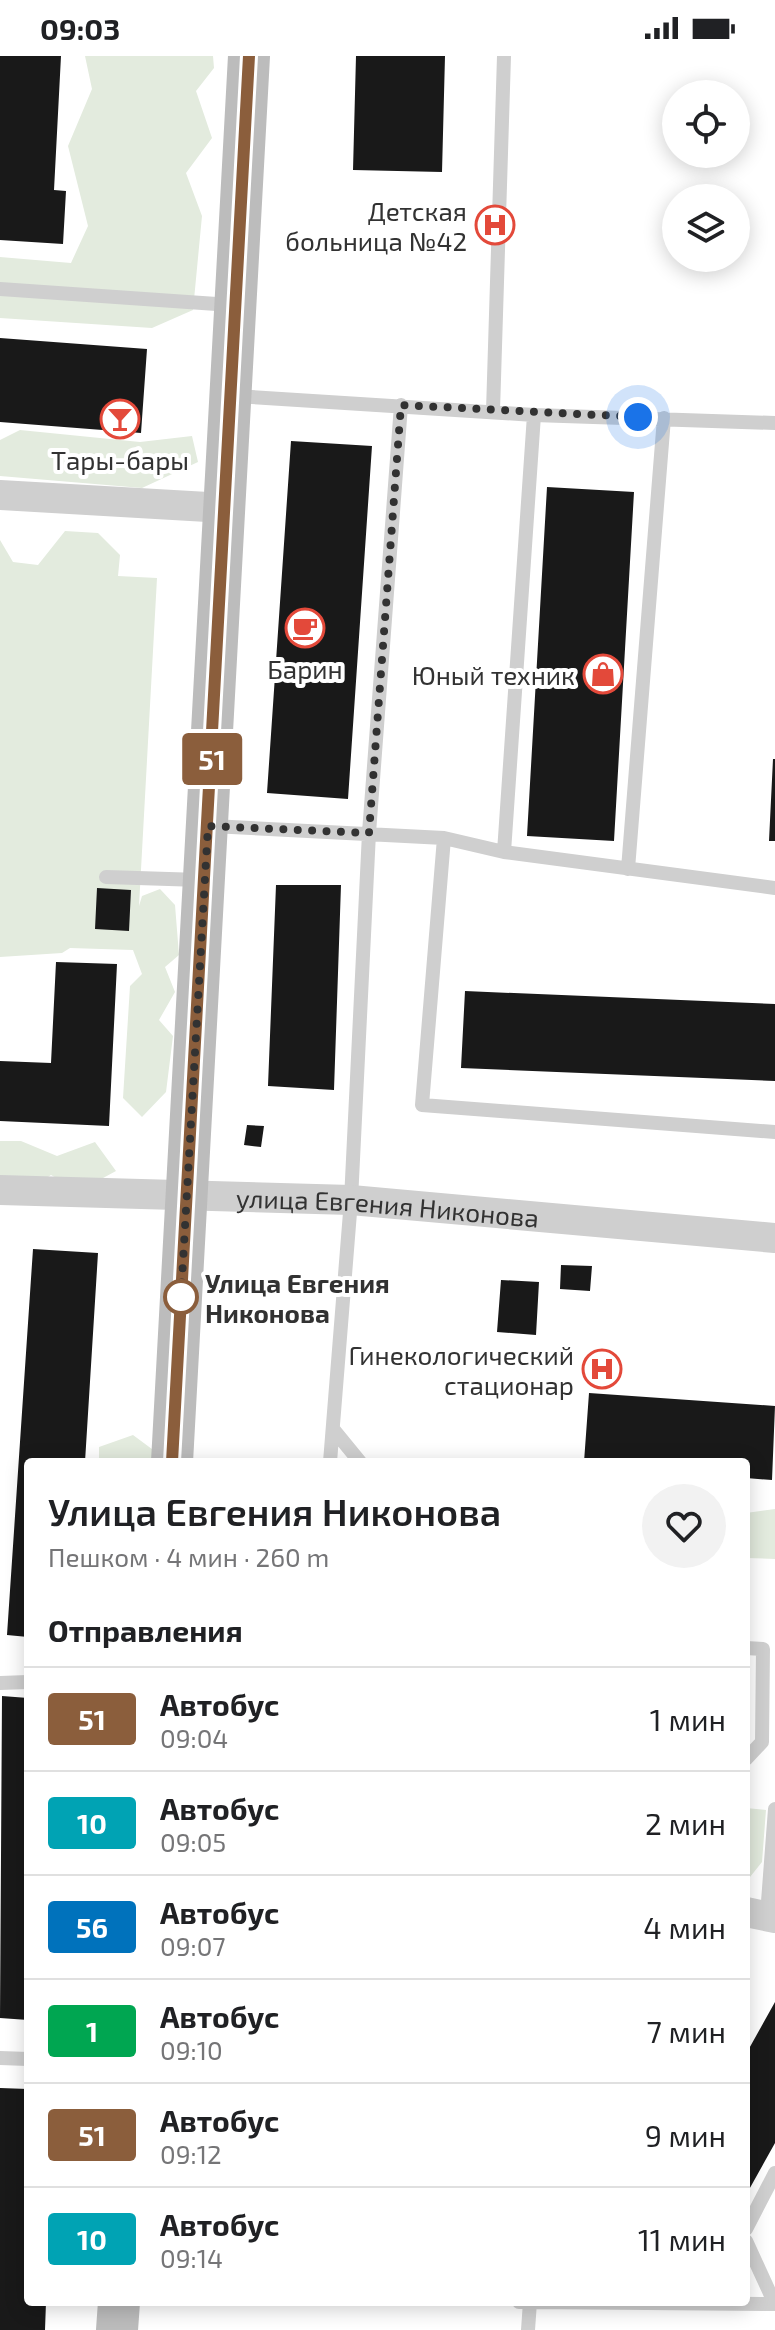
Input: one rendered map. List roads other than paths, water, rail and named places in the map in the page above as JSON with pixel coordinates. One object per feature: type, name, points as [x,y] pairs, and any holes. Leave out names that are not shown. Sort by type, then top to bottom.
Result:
[{"type":"street","points":[[172,1458],[233,396],[249,56]]},
{"type":"street","points":[[0,495],[225,508]]},
{"type":"street","name":"улица Евгения Никонова","points":[[0,1190],[351,1200],[775,1238]]},
{"type":"street","points":[[117,2330],[119,2306]]},
{"type":"lane","points":[[493,411],[504,56]]},
{"type":"lane","points":[[0,289],[237,305]]},
{"type":"lane","points":[[233,396],[534,415],[775,423]]},
{"type":"lane","points":[[330,1458],[351,1200],[369,833],[401,405]]},
{"type":"lane","points":[[504,852],[534,415]]},
{"type":"lane","points":[[628,869],[664,418]]},
{"type":"lane","points":[[208,826],[444,838],[504,852],[775,888]]},
{"type":"lane","points":[[444,838],[422,1105],[775,1132]]},
{"type":"lane","points":[[106,877],[205,880]]},
{"type":"lane","points":[[333,1429],[357,1458]]},
{"type":"lane","points":[[750,1648],[763,1649],[762,1742],[750,1755]]},
{"type":"lane","points":[[0,1683],[24,1682]]},
{"type":"lane","points":[[763,1915],[775,1809]]},
{"type":"lane","points":[[0,2058],[24,2059]]},
{"type":"lane","points":[[750,2221],[775,2173]]},
{"type":"lane","points":[[750,2250],[774,2303],[750,2303]]},
{"type":"lane","points":[[528,2330],[530,2306]]},
{"type":"place","name":"Детская больница №42","points":[[495,225]]},
{"type":"place","name":"Тары-бары","points":[[120,419]]},
{"type":"place","name":"Барин","points":[[305,628]]},
{"type":"place","name":"Юный техник","points":[[603,674]]},
{"type":"place","name":"Улица Евгения Никонова","points":[[181,1297]]},
{"type":"place","name":"Гинекологический стационар","points":[[602,1369]]}]
